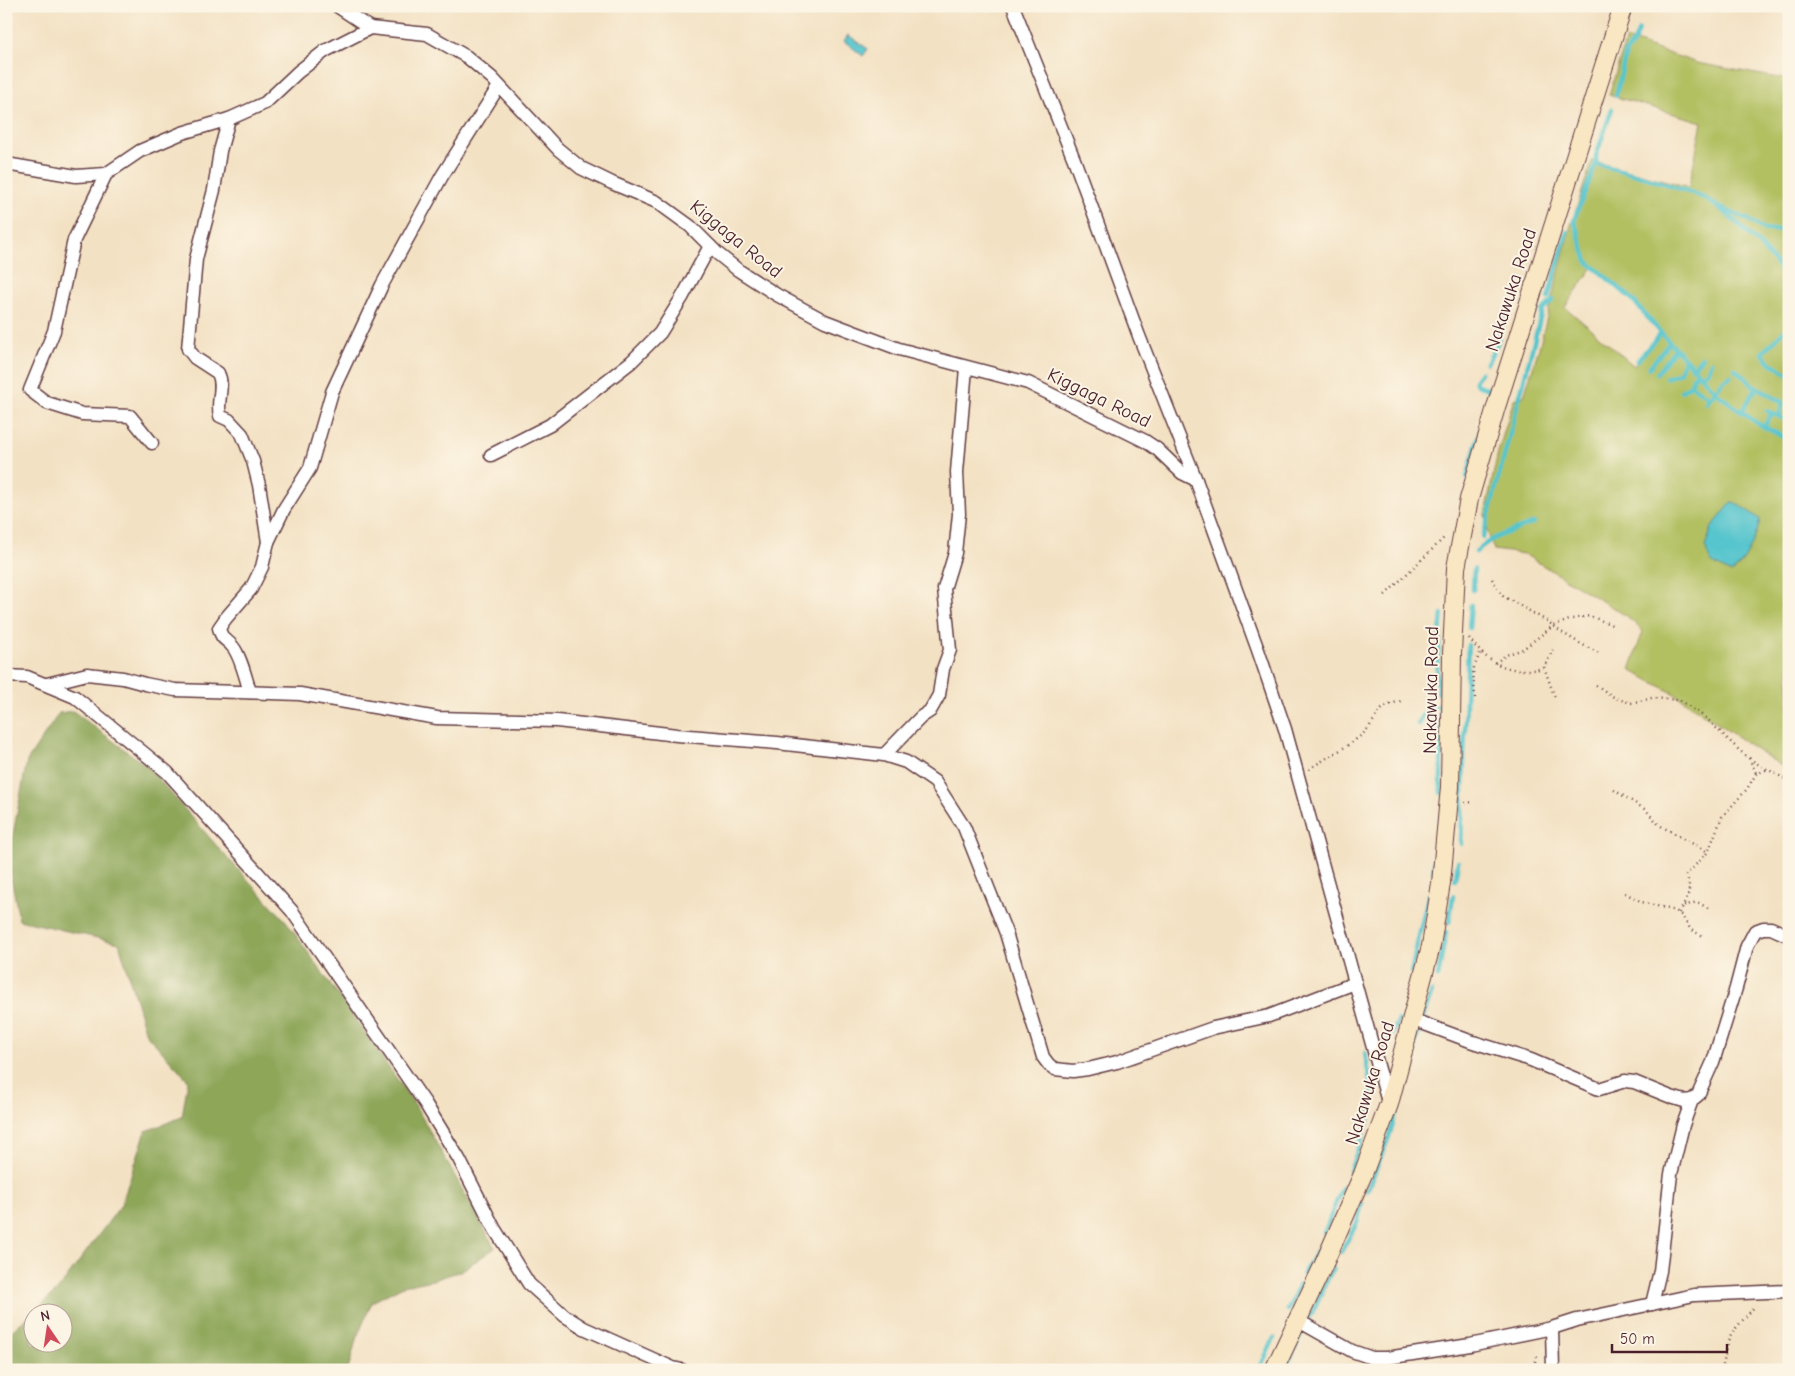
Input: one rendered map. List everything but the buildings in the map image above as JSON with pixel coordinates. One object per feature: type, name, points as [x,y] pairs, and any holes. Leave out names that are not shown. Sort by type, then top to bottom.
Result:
[{"type":"main road","name":"Nakawuka Road","points":[[1274,1370],[1324,1266],[1355,1193],[1389,1104],[1431,946],[1446,839],[1450,787],[1456,568],[1469,499],[1622,6]]},
{"type":"street","name":"Kiggaga Road","points":[[337,6],[370,28],[427,34],[467,57],[500,86],[558,149],[581,168],[657,202],[690,226],[738,270],[755,282],[825,321],[898,349],[1028,383],[1145,441],[1157,449],[1182,473],[1196,480]]},
{"type":"street","points":[[1013,6],[1075,162],[1136,327],[1196,480],[1282,720],[1389,1104]]},
{"type":"street","points":[[152,443],[130,416],[82,414],[47,403],[30,390],[54,331],[74,240],[106,174],[140,151],[182,134],[229,119],[264,103],[298,72],[325,52],[370,28]]},
{"type":"street","points":[[250,692],[233,647],[222,638],[219,628],[252,589],[262,567],[268,542],[284,510],[310,468],[332,392],[382,285],[442,176],[500,86]]},
{"type":"street","points":[[229,119],[220,151],[214,190],[196,259],[188,349],[195,358],[218,372],[221,378],[220,416],[229,420],[242,434],[253,461],[259,485],[268,542]]},
{"type":"street","points":[[6,164],[76,176],[106,174]]},
{"type":"street","points":[[491,455],[550,425],[631,362],[660,333],[683,296],[710,246]]},
{"type":"street","points":[[884,755],[921,717],[930,711],[939,695],[943,669],[950,650],[944,588],[955,553],[959,514],[957,472],[966,368]]},
{"type":"street","points":[[46,684],[94,673],[175,690],[300,694],[437,718],[557,721],[677,735],[777,743],[884,755],[906,762],[935,782],[964,827],[1006,933],[1043,1056],[1048,1065],[1055,1069],[1073,1072],[1117,1062],[1213,1028],[1269,1016],[1355,983]]},
{"type":"street","points":[[6,676],[27,677],[75,697],[167,772],[292,910],[425,1102],[459,1159],[494,1228],[529,1284],[565,1316],[584,1328],[673,1368],[682,1370]]},
{"type":"street","points":[[1652,1304],[1660,1271],[1671,1174],[1683,1125],[1692,1100],[1698,1095],[1713,1062],[1747,946],[1755,931],[1763,928],[1771,928],[1789,936]]},
{"type":"street","points":[[1411,1019],[1470,1041],[1531,1060],[1600,1088],[1625,1081],[1634,1082],[1671,1097],[1692,1100]]},
{"type":"street","points":[[1297,1320],[1352,1351],[1372,1358],[1387,1358],[1470,1345],[1694,1295],[1789,1291]]},
{"type":"street","points":[[1552,1328],[1553,1370]]},
{"type":"path","points":[[1386,595],[1452,530],[1464,524]]},
{"type":"path","points":[[1492,579],[1503,596],[1601,654]]},
{"type":"path","points":[[1495,663],[1506,655],[1523,649],[1553,626],[1590,616],[1612,625]]},
{"type":"path","points":[[1454,617],[1480,653],[1495,663],[1515,670],[1538,670],[1544,666],[1553,650]]},
{"type":"path","points":[[1475,698],[1473,670],[1480,653]]},
{"type":"path","points":[[1544,666],[1555,698]]},
{"type":"path","points":[[1596,684],[1615,698],[1631,702],[1652,698],[1680,700],[1706,718],[1748,757],[1789,781]]},
{"type":"path","points":[[1297,776],[1359,737],[1371,726],[1383,707],[1402,701]]},
{"type":"path","points":[[1748,757],[1756,774]]},
{"type":"path","points":[[1679,913],[1687,899],[1690,885],[1686,875],[1708,852],[1722,817],[1747,789],[1756,774],[1768,769]]},
{"type":"path","points":[[1614,790],[1646,810],[1659,825],[1708,852]]},
{"type":"path","points":[[1626,892],[1642,902],[1676,911],[1691,930],[1702,936]]},
{"type":"path","points":[[1683,906],[1697,902],[1708,908]]},
{"type":"path","points":[[1721,1370],[1724,1365],[1727,1344],[1732,1331],[1768,1292]]},
{"type":"green space","points":[[1626,39],[1697,63],[1789,80],[1789,771],[1673,693],[1630,670],[1643,631],[1625,615],[1524,554],[1494,550],[1488,533],[1485,514],[1498,452],[1514,399],[1524,396],[1539,348],[1571,225],[1592,161],[1689,187],[1702,122],[1609,95]],"holes":[[[1593,267],[1632,299],[1661,333],[1634,366],[1565,307]]]},
{"type":"green space","points":[[73,711],[148,767],[223,853],[286,921],[414,1103],[495,1248],[461,1271],[433,1280],[403,1286],[372,1302],[356,1340],[348,1370],[6,1370],[6,1336],[22,1322],[22,1354],[72,1354],[72,1304],[42,1304],[57,1291],[121,1205],[146,1131],[182,1117],[188,1080],[146,1034],[119,943],[19,920],[8,860],[27,761],[59,713]]},
{"type":"water","points":[[848,35],[868,49],[863,56],[844,41]]},
{"type":"water","points":[[1731,503],[1738,504],[1760,519],[1750,549],[1736,570],[1731,573],[1711,562],[1705,547],[1712,527]]},
{"type":"waterway","points":[[1616,96],[1626,52],[1634,42],[1639,30]]},
{"type":"waterway","points":[[1612,109],[1596,156],[1596,164],[1657,181],[1706,199],[1739,225],[1789,279]]},
{"type":"waterway","points":[[1596,164],[1574,220],[1587,261],[1632,299],[1719,395],[1757,423],[1789,440]]},
{"type":"waterway","points":[[1721,208],[1747,219],[1765,230],[1789,230]]},
{"type":"waterway","points":[[1548,298],[1567,232]]},
{"type":"waterway","points":[[1483,537],[1542,311],[1553,300]]},
{"type":"waterway","points":[[1487,363],[1497,344],[1504,313]]},
{"type":"waterway","points":[[1789,326],[1762,353],[1772,364],[1789,374]]},
{"type":"waterway","points":[[1637,361],[1661,333]]},
{"type":"waterway","points":[[1649,368],[1669,343]]},
{"type":"waterway","points":[[1657,373],[1675,349]]},
{"type":"waterway","points":[[1693,368],[1702,357]]},
{"type":"waterway","points":[[1666,378],[1679,373],[1685,359]]},
{"type":"waterway","points":[[1701,376],[1708,371],[1711,362]]},
{"type":"waterway","points":[[1735,369],[1753,385],[1783,403],[1779,416]]},
{"type":"waterway","points":[[1467,477],[1490,397],[1489,389],[1477,385],[1475,381],[1481,373]]},
{"type":"waterway","points":[[1681,391],[1691,385],[1693,377],[1698,373]]},
{"type":"waterway","points":[[1706,403],[1723,381],[1731,376]]},
{"type":"waterway","points":[[1691,385],[1710,398]]},
{"type":"waterway","points":[[1741,412],[1757,387]]},
{"type":"waterway","points":[[1767,411],[1789,421]]},
{"type":"waterway","points":[[1764,427],[1772,413]]},
{"type":"waterway","points":[[1476,552],[1495,538],[1534,523]]},
{"type":"waterway","points":[[1473,590],[1474,569]]},
{"type":"waterway","points":[[1469,628],[1471,605]]},
{"type":"waterway","points":[[1438,693],[1437,665],[1442,614]]},
{"type":"waterway","points":[[1461,844],[1468,645]]},
{"type":"waterway","points":[[1418,725],[1429,708],[1440,707],[1441,793]]},
{"type":"waterway","points":[[1433,872],[1435,858]]},
{"type":"waterway","points":[[1455,880],[1458,862]]},
{"type":"waterway","points":[[1411,972],[1428,896]]},
{"type":"waterway","points":[[1449,923],[1453,896]]},
{"type":"waterway","points":[[1438,977],[1446,932]]},
{"type":"waterway","points":[[1423,1018],[1432,992]]},
{"type":"waterway","points":[[1385,1047],[1399,1020]]},
{"type":"waterway","points":[[1413,1050],[1420,1030]]},
{"type":"waterway","points":[[1350,1171],[1368,1121],[1372,1093],[1365,1053]]},
{"type":"waterway","points":[[1367,1191],[1389,1137],[1411,1059]]},
{"type":"waterway","points":[[1324,1233],[1342,1188]]},
{"type":"waterway","points":[[1341,1252],[1357,1223],[1362,1204]]},
{"type":"waterway","points":[[1303,1274],[1317,1251]]},
{"type":"waterway","points":[[1310,1317],[1333,1268]]},
{"type":"waterway","points":[[1288,1310],[1300,1284]]},
{"type":"waterway","points":[[1285,1370],[1302,1332]]},
{"type":"waterway","points":[[1259,1370],[1274,1338]]}]
